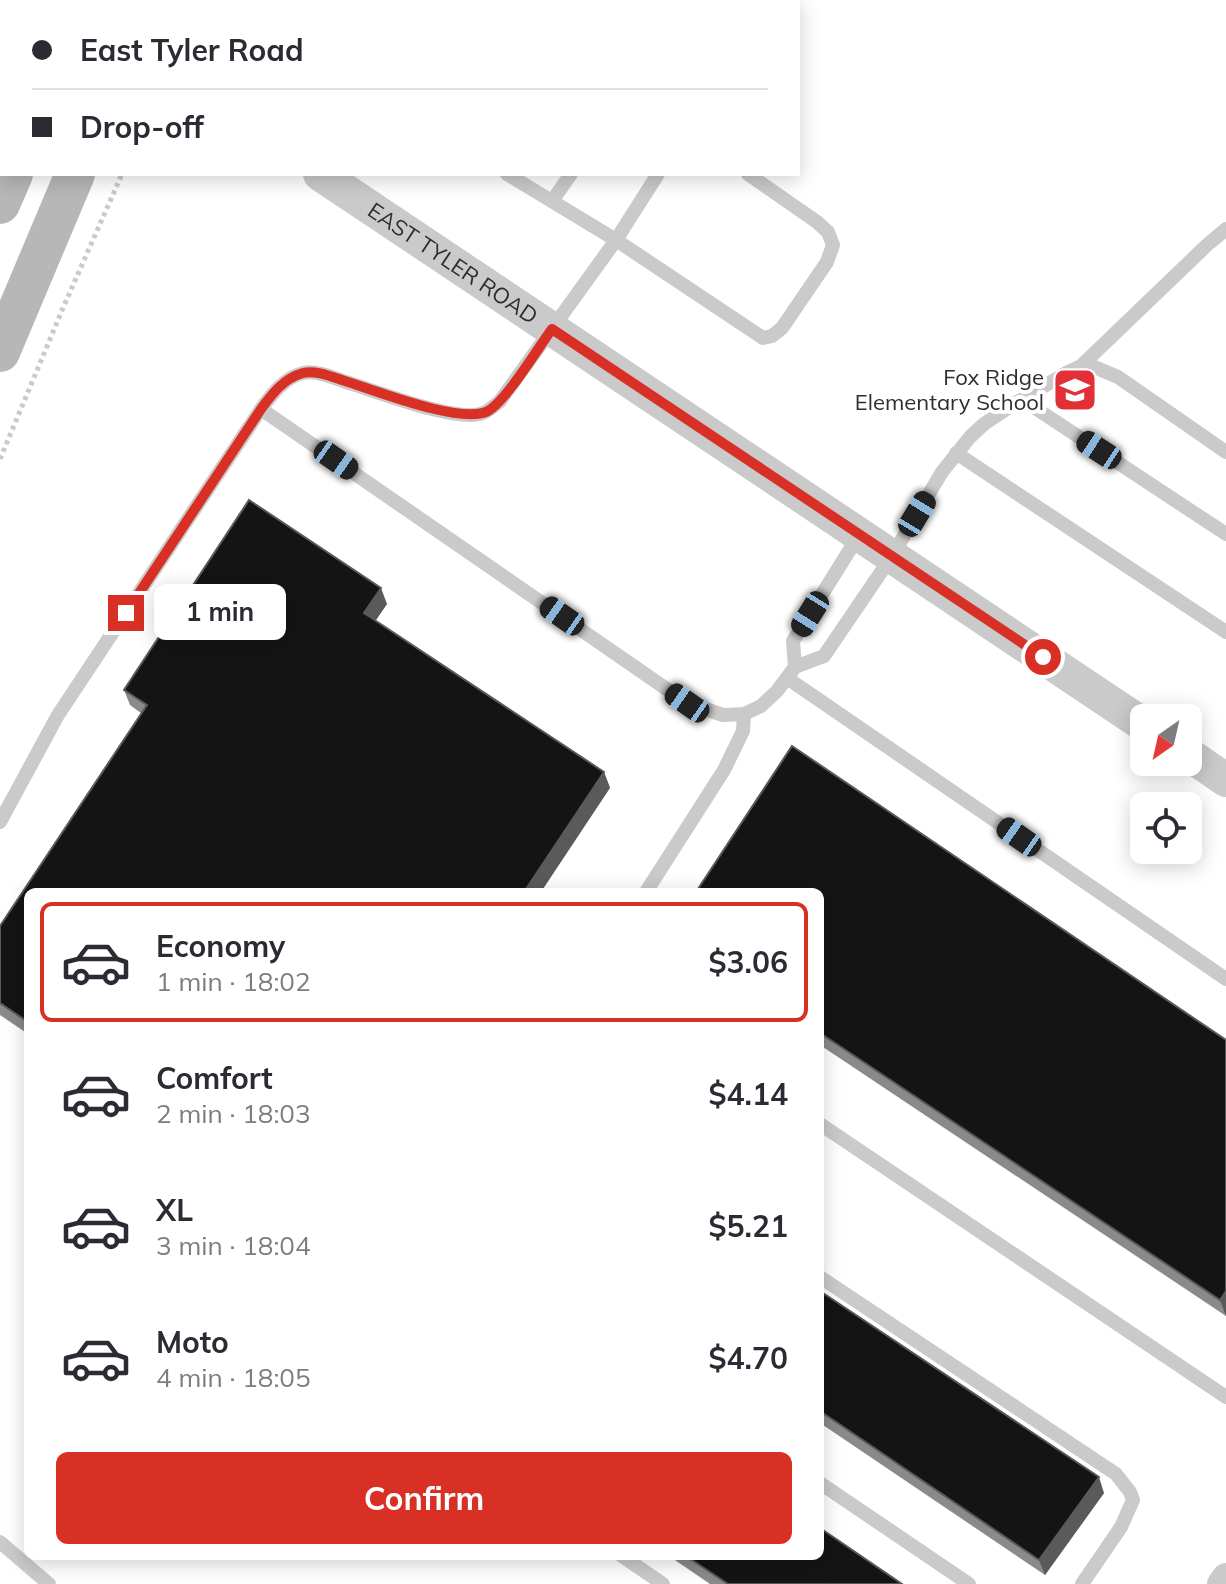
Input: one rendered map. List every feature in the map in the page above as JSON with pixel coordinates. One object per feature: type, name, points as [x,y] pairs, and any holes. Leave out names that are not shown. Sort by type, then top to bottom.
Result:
[{"type":"main road","points":[[0,204],[12,176]]},
{"type":"main road","points":[[0,352],[74,176]]},
{"type":"street","name":"EAST TYLER ROAD","points":[[323,176],[1130,716]]},
{"type":"street","points":[[1202,764],[1226,780]]},
{"type":"street","points":[[1221,1584],[1226,1577]]},
{"type":"lane","points":[[510,176],[616,240],[763,338],[772,336],[782,328],[827,262],[833,245],[828,232],[817,222],[751,176]]},
{"type":"lane","points":[[552,201],[570,176]]},
{"type":"lane","points":[[0,822],[58,715],[271,394],[285,381],[304,372],[324,375],[456,414],[487,412],[500,401],[552,329],[616,240],[657,176]]},
{"type":"lane","points":[[261,409],[687,703],[723,715],[744,714],[761,706],[791,673],[824,656],[892,556],[942,472],[970,437],[1014,404],[1081,366],[1226,229]]},
{"type":"lane","points":[[1081,366],[1092,366],[1118,377],[1226,452]]},
{"type":"lane","points":[[1023,400],[1226,534]]},
{"type":"lane","points":[[956,453],[1226,632]]},
{"type":"lane","points":[[791,673],[793,641],[860,534]]},
{"type":"lane","points":[[791,673],[1226,979]]},
{"type":"lane","points":[[649,888],[724,770],[743,731],[744,714]]},
{"type":"lane","points":[[824,1127],[1226,1397]]},
{"type":"lane","points":[[824,1280],[1116,1474],[1133,1500],[1121,1527],[1082,1584]]},
{"type":"lane","points":[[824,1486],[969,1584]]},
{"type":"lane","points":[[0,1542],[49,1584]]},
{"type":"lane","points":[[628,1560],[663,1584]]},
{"type":"path","points":[[0,459],[121,176]]},
{"type":"building","points":[[249,500],[381,588],[364,613],[604,772],[527,888],[25,888],[147,705],[124,690]]},
{"type":"building","points":[[792,746],[1226,1040],[1226,1291],[1220,1300],[824,1036],[824,888],[699,888]]},
{"type":"building","points":[[24,890],[24,1019],[0,1003],[0,926]]},
{"type":"building","points":[[824,1294],[1099,1477],[1039,1560],[824,1414]]},
{"type":"building","points":[[824,1531],[902,1584],[728,1584],[692,1560],[824,1560]]},
{"type":"place","name":"Fox Ridge Elementary School","points":[[1075,390]]},
{"type":"route","points":[[126,613],[271,394],[285,381],[304,372],[324,375],[428,407],[476,415],[487,412],[500,401],[552,329],[1043,657]]}]
